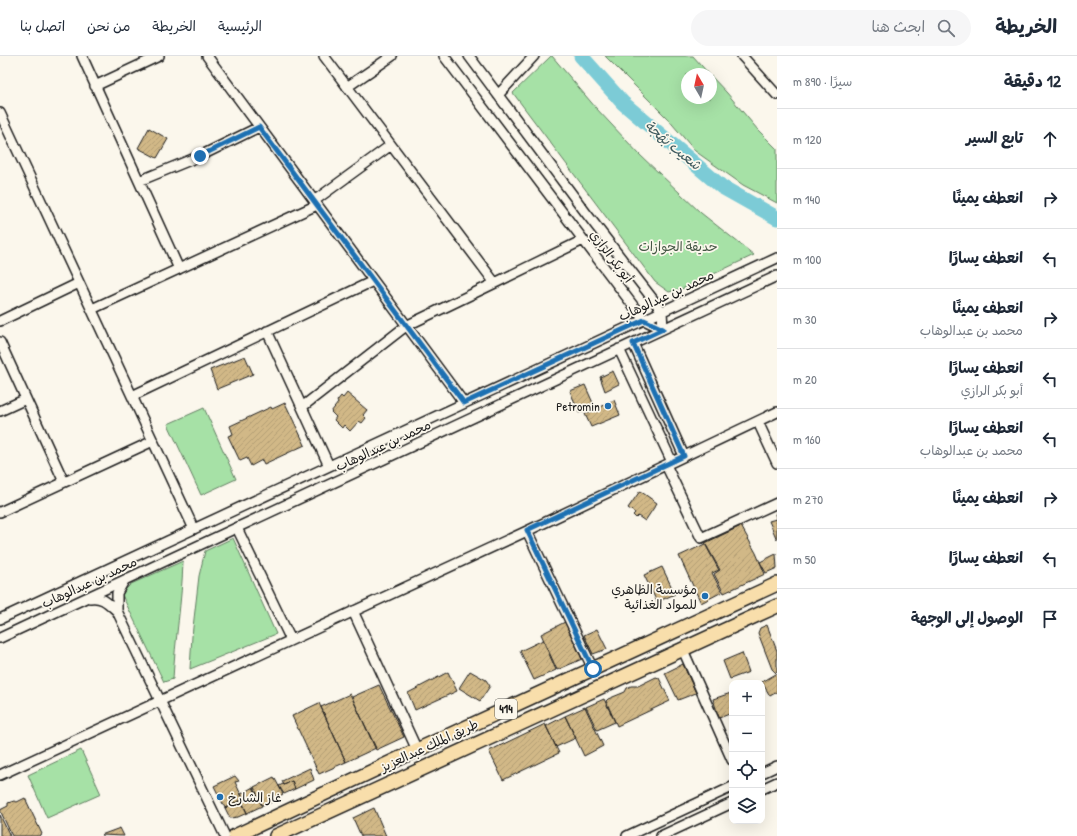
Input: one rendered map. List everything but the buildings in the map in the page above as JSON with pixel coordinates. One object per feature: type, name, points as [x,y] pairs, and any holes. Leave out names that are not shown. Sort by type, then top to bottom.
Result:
[{"type":"highway","name":"طريق الملك عبدالعزيز","points":[[235,836],[417,750],[777,584]]},
{"type":"highway","name":"طريق الملك عبدالعزيز","points":[[276,836],[777,606]]},
{"type":"street","points":[[82,56],[179,269]]},
{"type":"street","points":[[95,86],[159,56]]},
{"type":"street","points":[[207,56],[464,403]]},
{"type":"street","points":[[324,56],[495,283]]},
{"type":"street","points":[[347,87],[392,56]]},
{"type":"street","name":"أبو بكر الرازي","points":[[444,56],[644,320],[663,329]]},
{"type":"street","name":"أبو بكر الرازي","points":[[469,56],[586,213],[662,311]]},
{"type":"street","points":[[498,95],[534,56]]},
{"type":"street","points":[[742,56],[777,95]]},
{"type":"street","points":[[0,113],[4,130],[92,309],[194,529]]},
{"type":"street","points":[[139,181],[200,156],[259,127]]},
{"type":"street","points":[[92,309],[179,269],[315,203],[391,145]]},
{"type":"street","points":[[302,407],[406,326],[583,240]]},
{"type":"street","name":"محمد بن عبدالوهاب","points":[[0,619],[777,258]]},
{"type":"street","name":"محمد بن عبدالوهاب","points":[[0,638],[663,329],[776,279]]},
{"type":"street","points":[[132,396],[373,281]]},
{"type":"street","points":[[0,321],[79,283]]},
{"type":"street","points":[[662,311],[663,329]]},
{"type":"street","points":[[267,331],[329,466]]},
{"type":"street","points":[[633,343],[684,456]]},
{"type":"street","points":[[1,347],[64,482]]},
{"type":"street","points":[[619,350],[701,538],[777,503]]},
{"type":"street","points":[[0,411],[26,399]]},
{"type":"street","points":[[0,775],[777,412]]},
{"type":"street","points":[[758,422],[777,463]]},
{"type":"street","points":[[0,512],[153,441]]},
{"type":"street","points":[[237,528],[291,640]]},
{"type":"street","points":[[527,530],[593,669]]},
{"type":"street","points":[[125,580],[117,592],[117,611],[225,836]]},
{"type":"street","points":[[86,598],[96,597],[101,599],[117,611]]},
{"type":"street","points":[[353,611],[417,750]]},
{"type":"street","points":[[683,650],[729,753]]},
{"type":"street","points":[[765,772],[777,766]]},
{"type":"street","points":[[764,788],[777,782]]},
{"type":"street","points":[[627,836],[730,788]]},
{"type":"street","points":[[661,836],[729,804]]},
{"type":"green space","name":"حديقة الجوازات","points":[[551,56],[596,108],[640,155],[701,213],[754,255],[684,288],[669,292],[655,282],[513,93]]},
{"type":"green space","points":[[605,56],[693,56],[704,68],[681,68],[681,104],[717,104],[717,82],[758,130],[777,149],[777,203],[743,185],[695,151],[667,118]]},
{"type":"green space","points":[[204,408],[236,479],[201,495],[168,424]]},
{"type":"green space","points":[[233,538],[276,634],[190,669],[199,576],[205,551]]},
{"type":"green space","points":[[183,561],[173,679],[164,682],[122,595],[131,584]]},
{"type":"green space","points":[[81,750],[101,794],[47,818],[28,775]]},
{"type":"waterway","name":"شعيب بَهْجة","points":[[581,56],[623,103],[722,187],[777,218]]},
{"type":"place","name":"Petromin","points":[[608,406]]},
{"type":"place","name":"مؤسسة الظاهري للمواد الغذائية","points":[[705,596]]},
{"type":"place","name":"غاز الشارخ","points":[[220,797]]},
{"type":"route","points":[[200,156],[259,127],[464,403],[644,320],[663,329],[633,343],[684,456],[527,530],[593,669]]}]
